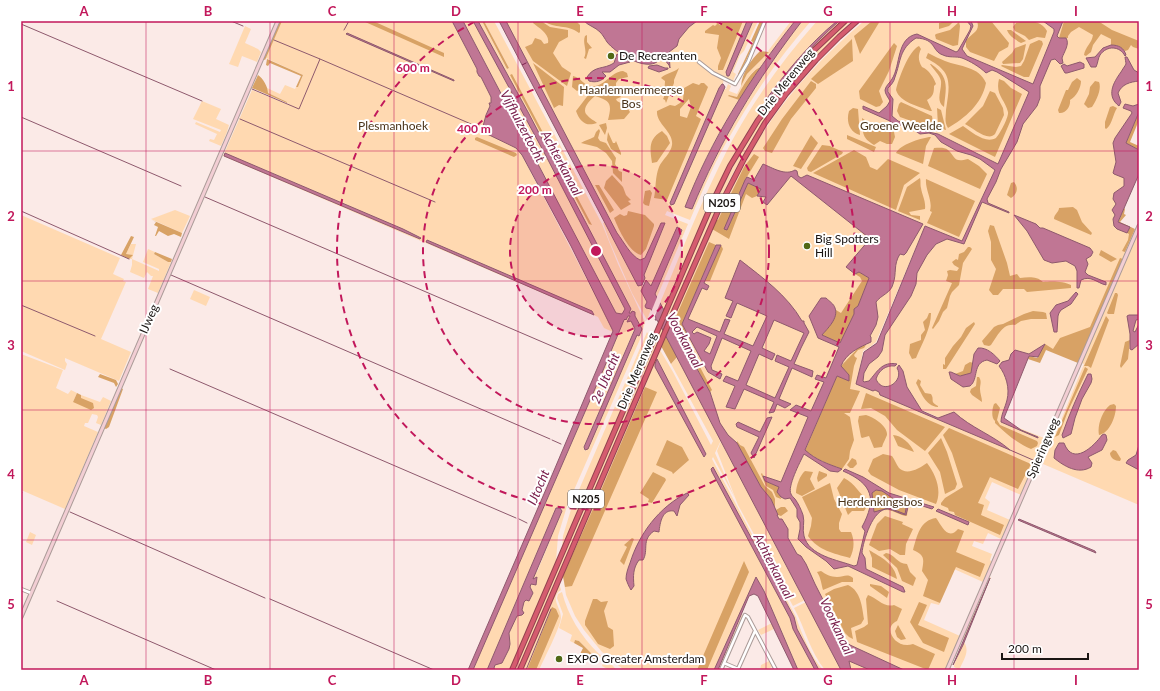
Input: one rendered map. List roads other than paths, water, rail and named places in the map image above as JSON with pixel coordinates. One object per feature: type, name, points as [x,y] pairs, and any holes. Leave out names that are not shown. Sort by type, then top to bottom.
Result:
[{"type":"highway","name":"Drie Merenweg","points":[[512,670],[714,198],[730,166],[758,120],[774,99],[811,54],[845,21]]},
{"type":"highway","name":"Drie Merenweg","points":[[520,670],[663,336],[722,202],[744,159],[765,123],[804,73],[857,21]]},
{"type":"street","name":"IJweg","points":[[21,617],[278,21]]},
{"type":"street","points":[[699,62],[713,73],[736,84],[748,62],[765,21]]},
{"type":"street","name":"Spieringweg","points":[[947,670],[1139,226]]},
{"type":"street","points":[[21,589],[31,593]]},
{"type":"street","points":[[721,670],[745,615],[748,617],[756,630],[776,670]]},
{"type":"street","points":[[724,663],[738,669],[756,630]]},
{"type":"waterway","points":[[231,21],[243,26]]},
{"type":"waterway","points":[[344,30],[349,21]]},
{"type":"waterway","points":[[21,24],[202,101]]},
{"type":"waterway","points":[[252,89],[299,109],[320,59],[274,40]]},
{"type":"waterway","points":[[320,59],[471,124]]},
{"type":"waterway","points":[[21,117],[181,186]]},
{"type":"waterway","points":[[240,119],[435,202]]},
{"type":"waterway","points":[[205,197],[582,359]]},
{"type":"waterway","points":[[21,211],[129,259]]},
{"type":"waterway","points":[[171,275],[550,439]]},
{"type":"waterway","points":[[21,305],[95,336]]},
{"type":"waterway","points":[[170,369],[516,518]]},
{"type":"waterway","points":[[552,440],[561,444]]},
{"type":"waterway","points":[[1010,450],[1033,460]]},
{"type":"waterway","points":[[70,512],[265,598]]},
{"type":"waterway","points":[[519,519],[527,523]]},
{"type":"waterway","points":[[270,599],[434,670]]},
{"type":"waterway","points":[[57,601],[216,670]]},
{"type":"waterway","points":[[526,670],[551,609]]},
{"type":"place","name":"De Recreanten","points":[[611,56]]},
{"type":"place","name":"Big Spotters Hill","points":[[807,246]]},
{"type":"place","name":"EXPO Greater Amsterdam","points":[[559,659]]},
{"type":"park label","name":"Haarlemmermeerse Bos","points":[[631,97]]},
{"type":"park label","name":"Plesmanhoek","points":[[393,126]]},
{"type":"park label","name":"Groene Weelde","points":[[901,126]]},
{"type":"park label","name":"Herdenkingsbos","points":[[880,502]]},
{"type":"water label","name":"Vijfhuizertocht","points":[[523,126]]},
{"type":"water label","name":"Achterkanaal","points":[[562,163]]},
{"type":"water label","name":"Voorkanaal","points":[[685,340]]},
{"type":"water label","name":"2e IJtocht","points":[[605,378]]},
{"type":"water label","name":"IJtocht","points":[[538,487]]},
{"type":"water label","name":"Achterkanaal","points":[[774,566]]},
{"type":"water label","name":"Voorkanaal","points":[[837,626]]}]
